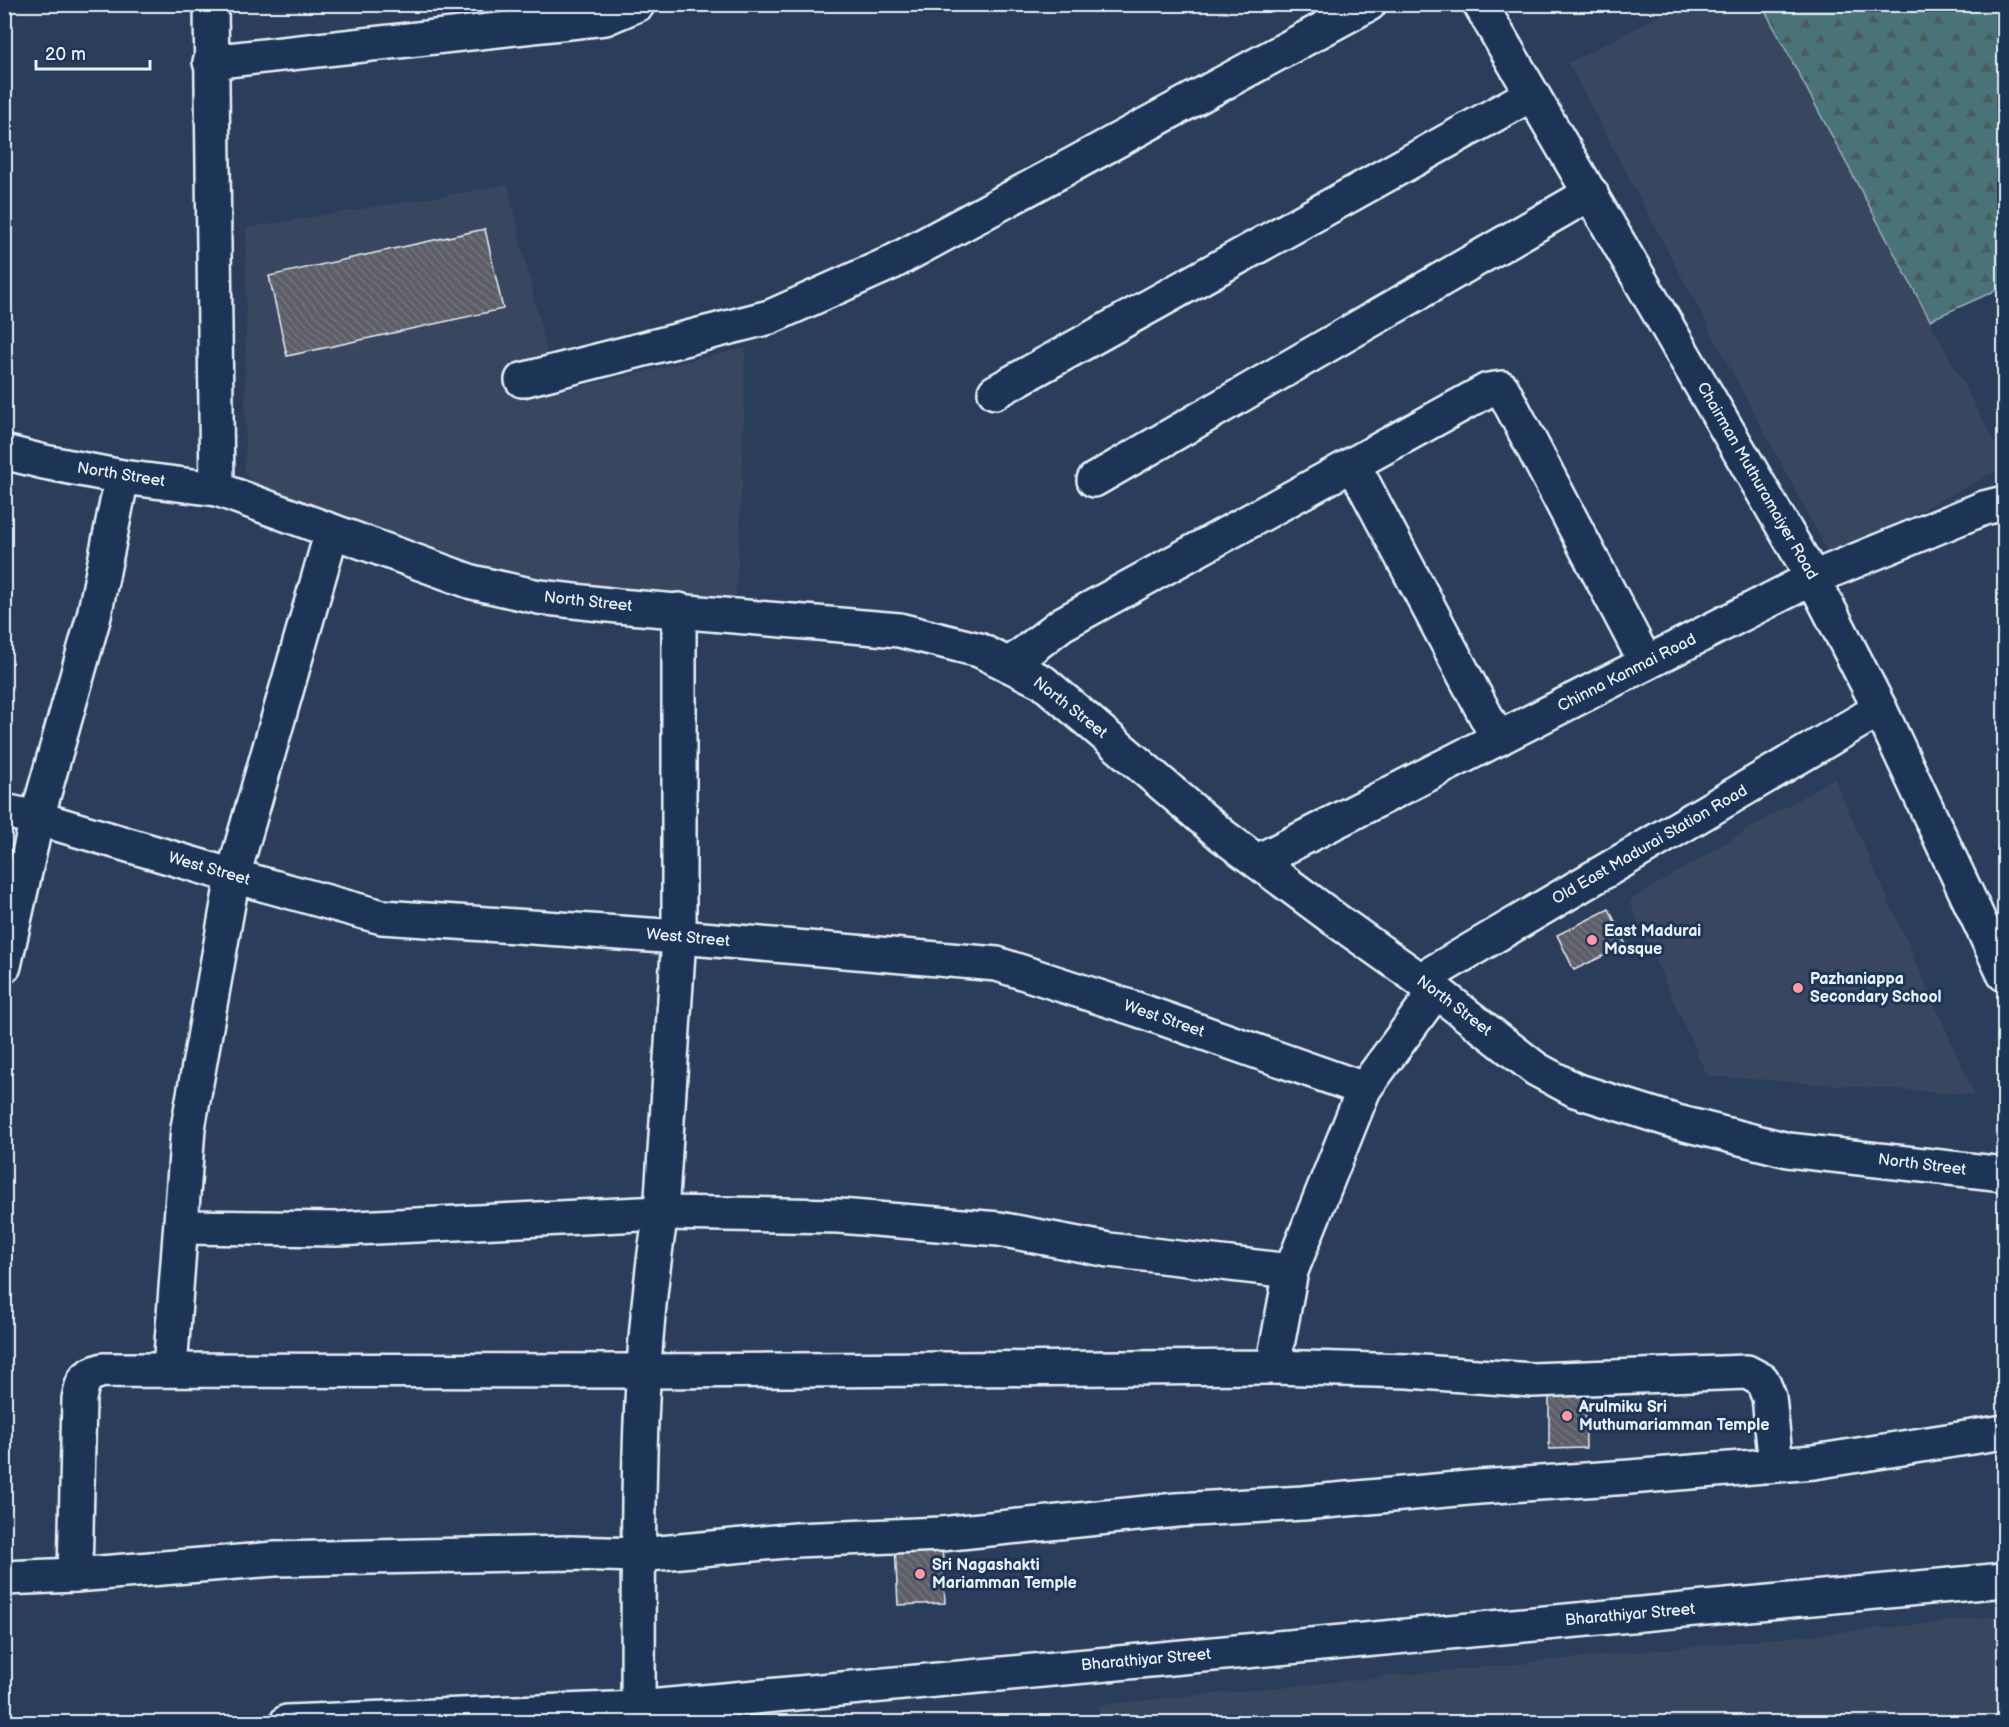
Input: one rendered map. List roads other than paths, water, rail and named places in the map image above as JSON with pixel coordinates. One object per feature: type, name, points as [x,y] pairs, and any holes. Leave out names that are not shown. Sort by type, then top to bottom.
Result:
[{"type":"street","points":[[211,4],[217,489]]},
{"type":"street","points":[[210,62],[604,18],[638,4]]},
{"type":"street","points":[[522,380],[771,316],[891,263],[1369,4]]},
{"type":"street","name":"Chairman Muthuramaiyer Road","points":[[1479,4],[1813,578],[1880,710],[2004,974]]},
{"type":"street","points":[[995,392],[1532,94]]},
{"type":"street","points":[[1094,480],[1591,194]]},
{"type":"street","points":[[1009,665],[1062,624],[1488,390],[1502,388],[1646,663]]},
{"type":"street","name":"North Street","points":[[4,452],[122,477],[217,489],[472,582],[539,597],[899,630],[979,650],[1043,682],[1223,836],[1428,986],[1536,1069],[1575,1089],[1677,1122],[1788,1150],[2004,1174]]},
{"type":"street","points":[[1353,464],[1498,739]]},
{"type":"street","points":[[4,966],[37,818],[94,616],[122,477]]},
{"type":"street","name":"Chinna Kanmai Road","points":[[1258,861],[1813,578],[1983,508],[2004,503]]},
{"type":"street","points":[[170,1369],[188,1128],[233,876],[332,531]]},
{"type":"street","points":[[638,1708],[643,1371],[661,1213],[679,937],[679,610]]},
{"type":"street","name":"Old East Madurai Station Road","points":[[1428,986],[1880,710]]},
{"type":"street","name":"West Street","points":[[4,811],[37,818],[233,876],[382,916],[679,937],[997,964],[1136,1009],[1364,1089]]},
{"type":"street","points":[[1273,1367],[1291,1271],[1364,1089],[1428,986]]},
{"type":"street","points":[[181,1227],[336,1229],[661,1213],[838,1216],[999,1229],[1109,1250],[1291,1271]]},
{"type":"street","points":[[75,1575],[79,1399],[82,1383],[89,1374],[103,1370],[643,1371],[1273,1367],[1408,1371],[1532,1380],[1747,1372],[1762,1380],[1770,1397],[1776,1465]]},
{"type":"street","points":[[4,1578],[75,1575],[275,1559],[570,1553],[639,1555],[796,1540],[941,1534],[1176,1510],[1303,1503],[1479,1487],[1814,1462],[2004,1432]]},
{"type":"street","name":"Bharathiyar Street","points":[[287,1722],[638,1708],[2004,1580]]},
{"type":"place","name":"East Madurai Mosque","points":[[1592,940]]},
{"type":"place","name":"Pazhaniappa Secondary School","points":[[1798,988]]},
{"type":"place","name":"Arulmiku Sri Muthumariamman Temple","points":[[1567,1416]]},
{"type":"place","name":"Sri Nagashakti Mariamman Temple","points":[[920,1574]]}]
